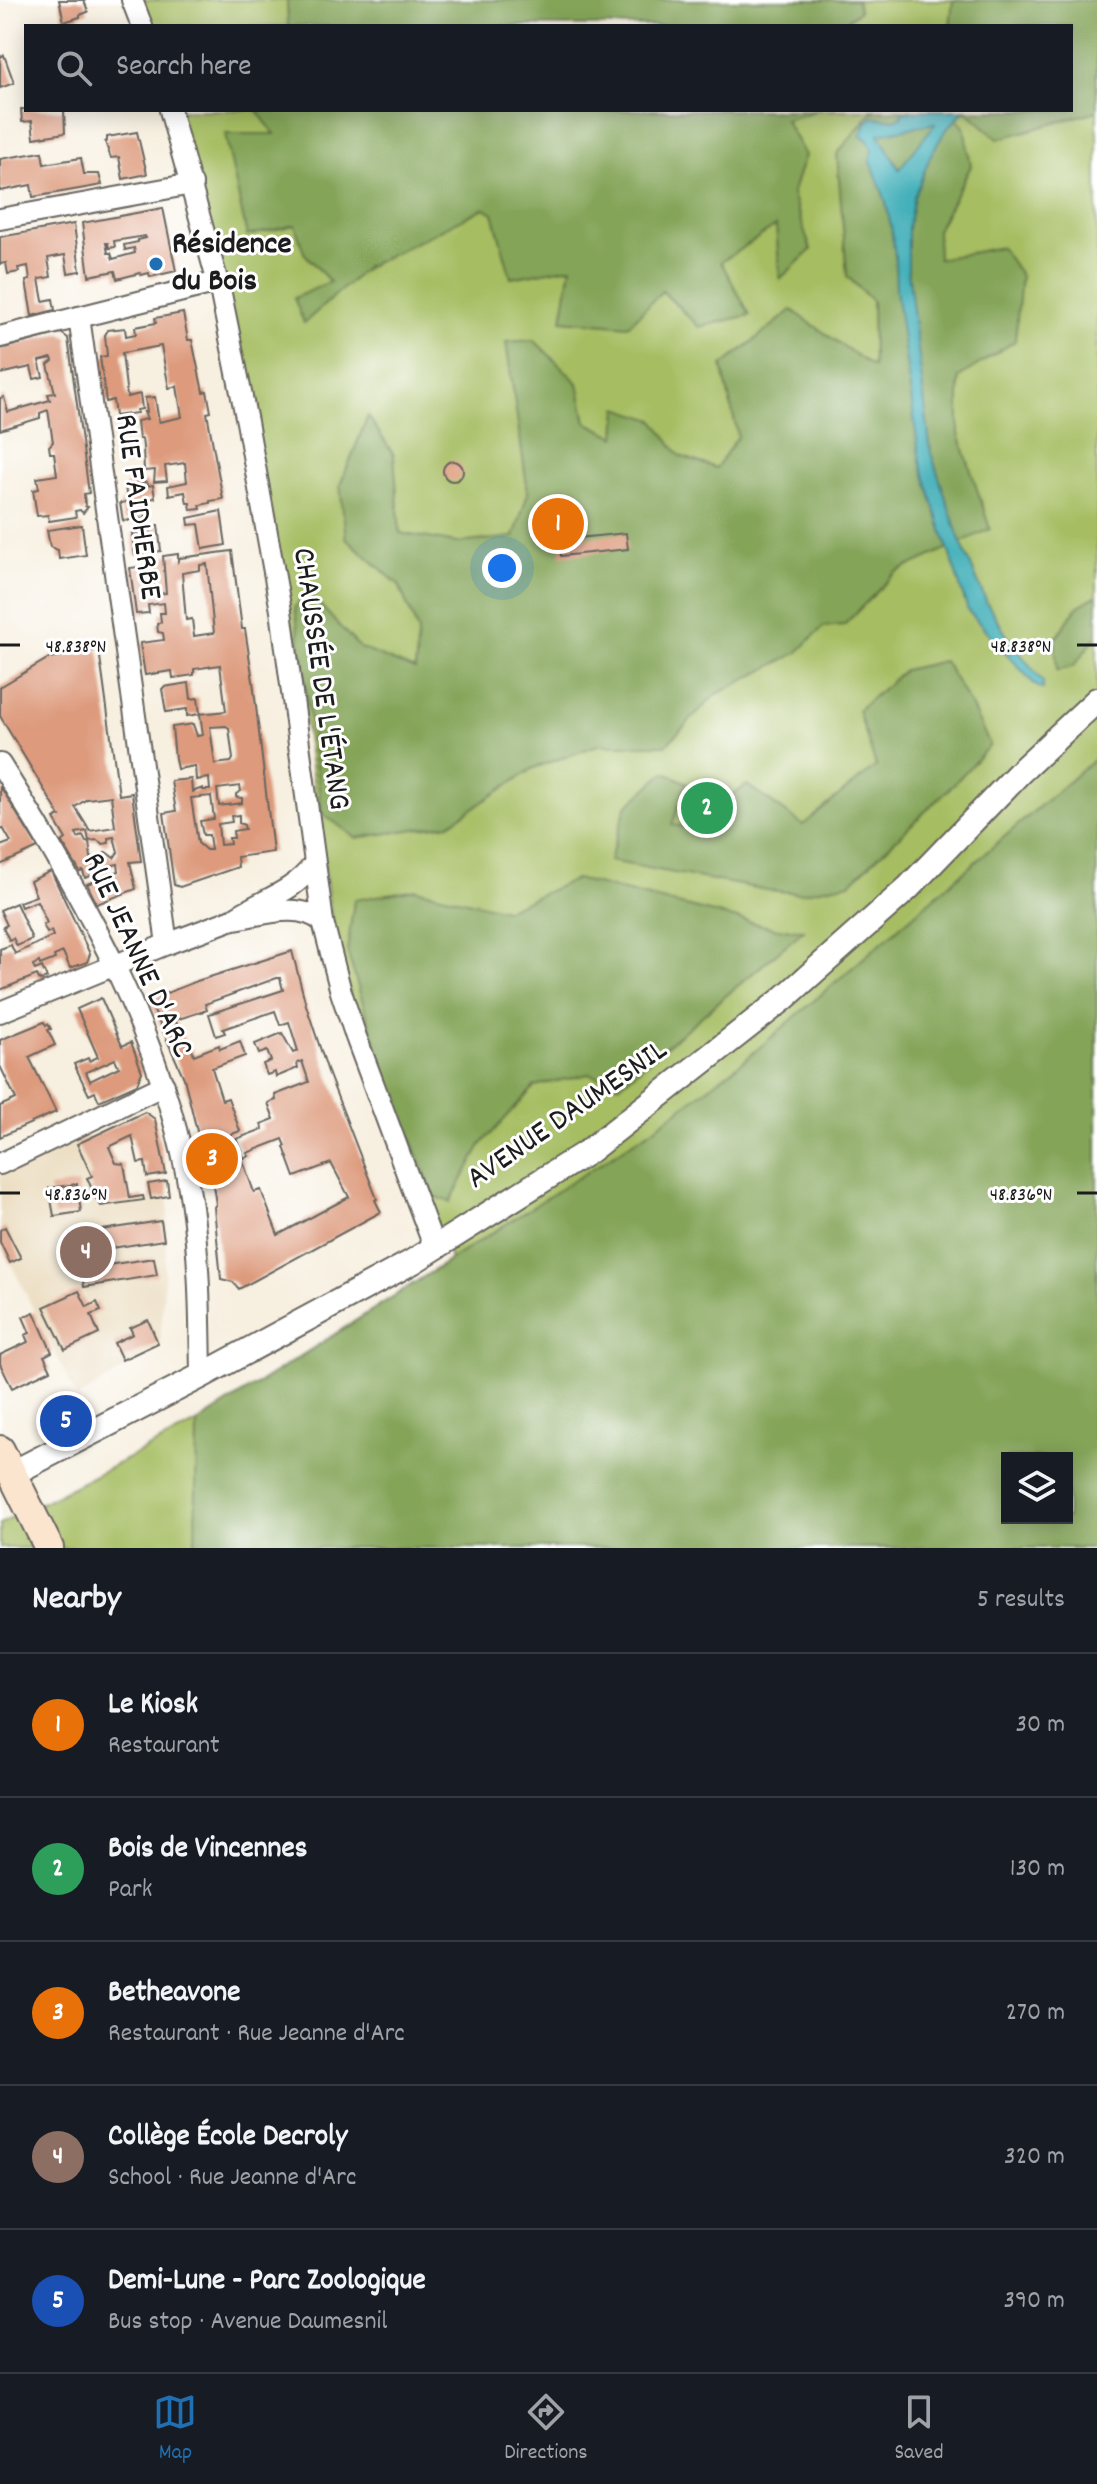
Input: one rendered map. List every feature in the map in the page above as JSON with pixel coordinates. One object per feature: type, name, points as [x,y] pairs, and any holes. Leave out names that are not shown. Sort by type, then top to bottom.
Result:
[{"type":"main road","points":[[4,1468],[49,1548]]},
{"type":"street","points":[[132,0],[141,24]]},
{"type":"street","name":"CHAUSSÉE DE L'ÉTANG","points":[[171,112],[218,282],[247,422],[281,611],[323,922],[346,1007],[435,1249]]},
{"type":"street","points":[[0,219],[192,184]]},
{"type":"street","points":[[0,337],[218,282]]},
{"type":"street","name":"RUE FAIDHERBE","points":[[79,317],[167,944]]},
{"type":"street","name":"AVENUE DAUMESNIL","points":[[4,1468],[201,1376],[435,1249],[589,1151],[783,999],[908,888],[1020,772],[1097,700]]},
{"type":"street","name":"RUE JEANNE D'ARC","points":[[0,764],[59,859],[114,965],[131,999],[164,1085],[191,1200],[199,1283],[201,1376]]},
{"type":"street","points":[[233,919],[296,885],[314,864]]},
{"type":"street","points":[[0,1012],[233,919],[293,911],[312,915],[323,922]]},
{"type":"street","points":[[0,1164],[164,1085]]},
{"type":"shaded area","points":[[83,1128],[119,1204],[169,1196],[160,1347],[77,1398],[0,1241],[0,1166]]},
{"type":"green space","points":[[141,0],[1097,0],[1097,1548],[0,1548],[0,1524],[197,1423],[451,1259],[430,1213],[351,999],[329,904],[300,681],[178,112],[1073,112],[1073,24],[150,24]]},
{"type":"green space","points":[[287,0],[857,0],[859,11],[843,24],[288,24]]},
{"type":"green space","points":[[953,0],[1097,0],[1097,111],[998,139],[967,112],[1073,112],[1073,24],[950,24]]},
{"type":"green space","points":[[258,112],[811,112],[785,120],[805,155],[792,194],[811,250],[780,279],[776,226],[721,262],[750,315],[699,327],[662,291],[628,326],[562,320],[571,267],[511,278],[493,213],[484,208],[368,266],[304,323],[294,298],[330,282],[304,253],[295,225],[247,236],[225,134],[275,134]]},
{"type":"green space","points":[[871,112],[953,112],[964,127],[971,166],[937,230],[938,259],[1001,247],[1021,276],[1015,341],[959,377],[959,434],[990,529],[896,572],[844,625],[823,627],[797,653],[715,695],[666,745],[598,745],[534,768],[449,824],[356,838],[322,813],[295,607],[307,591],[360,648],[415,670],[418,631],[399,585],[346,538],[340,485],[368,416],[394,455],[400,533],[457,543],[514,537],[528,493],[506,342],[534,340],[578,383],[586,422],[616,437],[618,408],[654,420],[680,456],[716,468],[738,436],[722,366],[792,310],[873,367],[872,301],[847,276],[837,154]]},
{"type":"green space","points":[[1097,595],[1097,635],[1074,666],[1057,671],[1055,640],[1077,607]]},
{"type":"green space","points":[[944,661],[990,745],[952,786],[850,883],[800,893],[767,890],[609,861],[626,807],[665,772],[687,783],[672,825],[707,830],[725,800],[747,785],[803,825],[876,766],[858,710],[904,670]]},
{"type":"green space","points":[[1097,757],[1097,1548],[195,1548],[197,1423],[652,1130],[745,1060]]},
{"type":"green space","points":[[576,879],[778,929],[804,930],[620,1085],[589,1074],[535,1086],[481,1145],[450,1202],[434,1196],[381,1062],[347,951],[354,900],[416,889],[505,910]]},
{"type":"water","points":[[906,112],[963,112],[945,131],[930,157],[914,197],[908,228],[908,270],[931,453],[959,538],[987,603],[1009,639],[1043,682],[1043,689],[1036,686],[968,611],[920,462],[896,290],[891,227],[885,199],[870,159],[873,151],[867,139],[861,136],[866,122],[873,117],[895,120],[901,117],[901,113]],"holes":[[[935,123],[935,124],[899,169],[879,134]]]},
{"type":"building","points":[[59,0],[84,0],[88,12],[64,22]]},
{"type":"building","points":[[4,55],[14,83],[0,88],[0,57]]},
{"type":"building","points":[[21,109],[24,112],[64,112],[65,133],[34,138],[32,121],[22,122]]},
{"type":"building","points":[[137,132],[147,174],[123,179],[119,157],[111,158],[105,142],[107,137]]},
{"type":"building","points":[[42,152],[44,164],[81,158],[84,174],[99,174],[102,185],[33,197],[31,185],[0,191],[0,159]]},
{"type":"building","points":[[163,208],[176,271],[150,277],[149,273],[140,273],[117,279],[115,271],[89,276],[82,223]],"holes":[[[146,238],[124,245],[125,250],[134,248],[135,253],[113,259],[108,253],[106,243],[109,248],[115,247],[114,241]]]},
{"type":"building","points":[[74,224],[80,271],[68,273],[65,255],[48,258],[51,277],[39,279],[43,301],[53,299],[55,310],[32,316],[26,281],[30,280],[28,266],[8,274],[6,263],[0,264],[0,237]]},
{"type":"building","points":[[183,313],[203,392],[207,391],[211,412],[207,413],[223,499],[191,510],[185,492],[169,495],[168,486],[187,482],[185,463],[165,466],[167,481],[154,482],[155,470],[144,471],[142,439],[139,439],[137,421],[147,419],[145,398],[155,397],[159,422],[182,417],[177,386],[169,388],[161,346],[122,353],[127,397],[140,394],[142,409],[137,413],[115,416],[113,400],[106,402],[100,357],[107,356],[105,335],[108,330],[125,328],[126,336],[136,334],[135,327],[156,323],[155,318]]},
{"type":"building","points":[[61,333],[68,338],[89,493],[84,494],[85,506],[88,507],[83,513],[75,511],[76,517],[49,521],[48,515],[37,516],[33,490],[39,489],[37,478],[57,475],[54,453],[50,453],[49,446],[53,442],[48,410],[40,413],[40,418],[0,430],[0,398],[4,397],[8,412],[50,400],[48,394],[55,393],[48,365],[53,361],[52,358],[39,361],[43,377],[34,379],[31,367],[0,374],[0,349]]},
{"type":"building","points":[[453,461],[460,464],[463,471],[460,478],[453,481],[446,478],[443,471],[446,464]]},
{"type":"building","points":[[147,482],[148,486],[153,485],[155,498],[144,500],[146,518],[123,521],[120,503],[127,502],[125,485]]},
{"type":"building","points":[[221,511],[226,545],[203,549],[199,524],[189,525],[188,518]]},
{"type":"building","points":[[82,525],[86,555],[59,559],[58,550],[50,547],[47,530]]},
{"type":"building","points":[[158,525],[161,551],[155,552],[153,558],[135,555],[132,534],[141,528],[141,532],[151,531],[151,526]]},
{"type":"building","points":[[626,533],[628,549],[561,556],[559,540]]},
{"type":"building","points":[[232,551],[242,629],[245,629],[253,681],[273,852],[237,857],[238,867],[180,887],[174,885],[164,813],[176,811],[171,781],[191,779],[192,792],[203,788],[210,790],[209,778],[196,780],[195,766],[177,769],[172,727],[193,724],[197,736],[203,735],[200,714],[226,711],[220,665],[194,669],[194,675],[173,678],[172,671],[145,675],[140,643],[164,640],[157,624],[161,622],[160,613],[165,613],[164,603],[148,605],[149,613],[136,614],[130,568],[153,565],[155,594],[166,593],[163,556],[178,554],[178,561],[180,558]],"holes":[[[207,564],[214,633],[194,636],[192,619],[186,620],[182,573],[200,570],[200,565]],[[210,727],[229,728],[231,762],[215,764]],[[240,786],[241,791],[236,797],[242,798],[242,803],[219,806],[217,789]],[[211,796],[214,819],[200,821],[203,835],[209,835],[211,850],[198,843],[191,798]],[[239,815],[239,823],[245,829],[233,831],[234,838],[229,838],[230,844],[220,845],[218,824],[232,822],[231,816]]]},
{"type":"building","points":[[99,650],[119,795],[132,793],[141,861],[130,862],[136,889],[97,904],[87,884],[119,871],[118,864],[85,878],[83,871],[80,872],[62,842],[66,839],[54,819],[60,816],[0,716],[0,687],[49,658]],"holes":[[[111,796],[115,827],[90,831],[75,807],[87,799]],[[87,831],[89,841],[86,842],[83,836],[78,838],[76,833]],[[114,837],[118,852],[114,858],[106,852],[100,857],[91,858],[89,841],[97,840],[103,844],[109,843],[108,838]]]},
{"type":"building","points":[[189,683],[191,699],[198,698],[200,714],[187,716],[187,709],[166,712],[162,689]]},
{"type":"building","points":[[0,786],[38,848],[0,865],[0,846],[11,842],[3,828],[0,829]]},
{"type":"building","points":[[51,871],[90,954],[87,962],[70,968],[63,952],[54,956],[55,959],[33,965],[35,970],[42,967],[47,978],[40,981],[37,975],[0,990],[0,949],[11,945],[15,954],[53,936],[51,931],[47,933],[43,925],[47,923],[37,901],[21,907],[19,902],[36,896],[30,881]]},
{"type":"building","points":[[16,903],[32,939],[17,946],[13,938],[9,940],[0,910]]},
{"type":"building","points":[[292,951],[329,1075],[381,1212],[239,1289],[233,1282],[221,1279],[212,1179],[207,1172],[184,1078],[149,1000],[197,981]],"holes":[[[280,978],[283,990],[209,1014],[216,1036],[225,1033],[223,1029],[275,1011],[280,1025],[289,1022],[298,1051],[293,1053],[282,1033],[255,1044],[259,1054],[267,1051],[271,1061],[263,1064],[267,1075],[275,1072],[276,1077],[298,1068],[297,1063],[302,1061],[309,1082],[275,1095],[276,1100],[268,1103],[274,1119],[261,1124],[263,1129],[236,1139],[244,1158],[249,1156],[247,1153],[283,1139],[295,1177],[331,1163],[349,1197],[278,1235],[261,1190],[254,1192],[241,1156],[232,1160],[226,1141],[227,1136],[240,1131],[228,1098],[222,1100],[212,1068],[245,1056],[240,1041],[194,1055],[175,1020],[207,1010],[205,1004]]]},
{"type":"building","points":[[101,998],[122,1046],[131,1042],[142,1072],[137,1084],[99,1101],[95,1092],[89,1095],[74,1064],[98,1057],[77,1009]],"holes":[[[115,1059],[119,1067],[90,1081],[86,1072]]]},
{"type":"building","points":[[44,1022],[51,1029],[48,1030],[55,1045],[29,1057],[56,1112],[0,1137],[0,1106],[16,1099],[0,1066],[0,1040]]},
{"type":"building","points":[[145,1112],[155,1119],[166,1174],[147,1177],[145,1162],[138,1163],[132,1136],[109,1147],[116,1163],[124,1164],[130,1198],[143,1196],[144,1200],[101,1206],[90,1190],[87,1178],[92,1176],[77,1144]]},
{"type":"building","points":[[167,1181],[169,1196],[151,1199],[148,1184]]},
{"type":"building","points":[[77,1184],[81,1212],[54,1216],[49,1188]]},
{"type":"building","points":[[161,1221],[164,1240],[79,1253],[76,1234]]},
{"type":"building","points":[[5,1227],[21,1258],[10,1263],[0,1242],[0,1230]]},
{"type":"building","points":[[154,1258],[157,1275],[84,1287],[81,1269]]},
{"type":"building","points":[[79,1291],[87,1307],[97,1302],[101,1311],[91,1315],[99,1334],[65,1350],[44,1307]]},
{"type":"building","points":[[34,1312],[52,1352],[44,1356],[51,1370],[12,1388],[0,1364],[0,1355],[28,1342],[25,1335],[30,1333],[23,1317]]},
{"type":"building","points":[[148,1320],[158,1343],[122,1360],[114,1343],[133,1334],[130,1328]]},
{"type":"place","name":"Résidence du Bois","points":[[156,264]]},
{"type":"place","name":"Le Kiosk","points":[[558,524]]},
{"type":"place","name":"Bois de Vincennes","points":[[707,808]]},
{"type":"place","name":"Betheavone","points":[[212,1159]]},
{"type":"place","name":"Collège École Decroly","points":[[86,1252]]},
{"type":"place","name":"Demi-Lune - Parc Zoologique","points":[[66,1421]]}]
